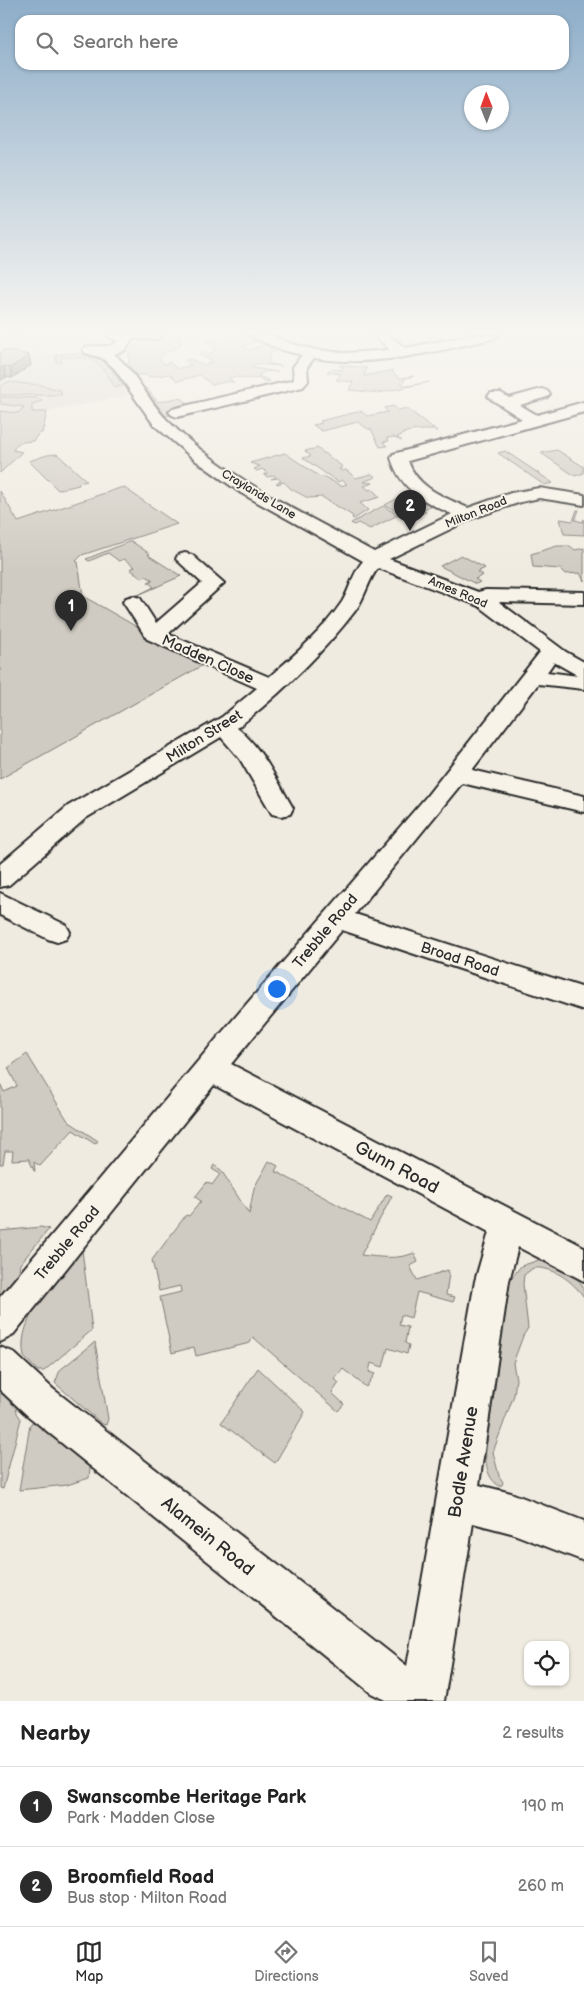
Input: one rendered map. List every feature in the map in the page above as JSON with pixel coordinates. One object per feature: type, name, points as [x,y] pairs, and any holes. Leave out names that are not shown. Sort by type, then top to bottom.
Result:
[{"type":"street","name":"Craylands Lane","points":[[153,414],[201,457],[254,494],[374,560]]},
{"type":"street","points":[[526,414],[535,420]]},
{"type":"street","points":[[467,514],[417,489],[399,458],[558,414]]},
{"type":"street","name":"Milton Road","points":[[374,560],[467,514],[503,501],[530,494],[547,494],[584,500]]},
{"type":"street","points":[[154,635],[214,583],[185,559]]},
{"type":"street","name":"Ames Road","points":[[374,560],[478,598],[489,604],[552,651],[584,671]]},
{"type":"street","name":"Milton Street","points":[[0,878],[77,812],[243,713],[297,664],[344,612],[359,589],[367,568],[374,560]]},
{"type":"street","points":[[478,598],[485,596],[584,598]]},
{"type":"street","points":[[518,625],[532,603],[534,596]]},
{"type":"street","name":"Madden Close","points":[[133,602],[154,635],[271,686]]},
{"type":"street","name":"Trebble Road","points":[[0,1324],[210,1068],[434,803],[455,774],[534,677],[552,651]]},
{"type":"street","points":[[534,677],[584,684]]},
{"type":"street","points":[[222,727],[232,734],[246,750],[281,808]]},
{"type":"street","points":[[455,774],[584,804]]},
{"type":"street","points":[[0,903],[58,932]]},
{"type":"street","name":"Broad Road","points":[[335,918],[584,1000]]},
{"type":"street","name":"Gunn Road","points":[[210,1068],[584,1265]]},
{"type":"street","name":"Bodle Avenue","points":[[423,1698],[492,1281],[507,1225]]},
{"type":"street","name":"Alamein Road","points":[[0,1365],[40,1402],[386,1678],[423,1698]]},
{"type":"street","points":[[457,1499],[511,1513],[584,1541]]},
{"type":"shaded area","points":[[0,414],[46,414],[42,433],[0,423]]},
{"type":"shaded area","points":[[0,414],[46,414],[42,433],[39,433],[33,441],[22,442],[16,445],[13,450],[22,452],[0,473]]},
{"type":"shaded area","points":[[347,414],[367,416],[415,414],[437,431],[420,430],[403,433],[397,437],[402,441],[394,437],[387,438],[389,441],[383,442],[387,446],[380,447],[371,429],[358,422],[322,431],[313,425],[322,423],[320,421]]},
{"type":"shaded area","points":[[317,448],[343,467],[339,469],[342,471],[346,470],[356,478],[371,474],[376,477],[363,482],[373,483],[364,486],[369,490],[372,489],[380,497],[360,503],[368,510],[354,519],[352,518],[353,516],[322,497],[308,498],[291,489],[284,482],[276,483],[281,481],[278,478],[271,479],[276,477],[274,475],[268,477],[264,475],[268,473],[262,469],[257,471],[254,469],[260,466],[250,463],[285,453],[320,477],[323,476],[341,486],[347,484],[342,480],[338,482],[303,458],[311,456],[305,451]]},
{"type":"shaded area","points":[[557,450],[584,467],[584,473],[575,476],[541,453]]},
{"type":"shaded area","points":[[505,451],[553,483],[544,485],[498,453]]},
{"type":"shaded area","points":[[57,454],[87,481],[58,490],[29,461]]},
{"type":"shaded area","points":[[123,487],[177,524],[82,555],[76,561],[78,562],[83,596],[203,665],[0,779],[0,491],[18,522]]},
{"type":"shaded area","points":[[400,497],[404,500],[414,497],[436,508],[430,506],[423,510],[426,512],[405,516],[385,505]]},
{"type":"shaded area","points":[[383,506],[398,515],[370,529],[358,523],[354,525],[351,523]]},
{"type":"shaded area","points":[[577,510],[579,510],[575,520],[583,522],[584,519],[584,535],[564,534],[560,519],[573,521]]},
{"type":"shaded area","points":[[131,541],[150,554],[148,555],[181,576],[136,596],[154,587],[148,582],[153,580],[146,576],[142,578],[130,569],[135,567],[124,559],[119,561],[108,553],[89,561],[86,559]]},
{"type":"shaded area","points":[[557,546],[570,546],[575,550],[584,548],[584,581],[580,573],[565,574],[560,569],[533,567],[531,554]]},
{"type":"shaded area","points":[[461,555],[485,568],[477,572],[483,575],[475,579],[480,582],[476,584],[440,566]]},
{"type":"shaded area","points":[[27,1054],[68,1121],[98,1141],[95,1144],[73,1130],[40,1166],[34,1162],[35,1171],[29,1159],[12,1160],[13,1151],[5,1151],[3,1164],[0,1164],[0,1083],[4,1092],[17,1086],[8,1068]]},
{"type":"shaded area","points":[[269,1161],[278,1166],[275,1171],[370,1222],[387,1194],[392,1196],[361,1255],[395,1257],[414,1253],[418,1262],[410,1266],[417,1280],[448,1270],[449,1273],[446,1295],[455,1297],[453,1302],[417,1292],[411,1318],[401,1315],[399,1325],[408,1327],[405,1343],[409,1345],[407,1354],[388,1348],[383,1367],[371,1363],[369,1372],[375,1374],[366,1387],[343,1369],[335,1379],[339,1383],[332,1393],[344,1404],[338,1411],[253,1337],[250,1343],[196,1356],[194,1347],[172,1353],[160,1297],[181,1292],[180,1286],[159,1291],[152,1260],[186,1215],[189,1216],[201,1201],[195,1197],[207,1182],[212,1185],[220,1174],[212,1169],[214,1165],[221,1170],[249,1214],[254,1188]]},
{"type":"shaded area","points":[[41,1227],[49,1229],[20,1264],[18,1277],[0,1301],[0,1231]]},
{"type":"shaded area","points":[[82,1250],[92,1330],[44,1371],[38,1371],[24,1357],[23,1342],[26,1327],[32,1313],[51,1285]]},
{"type":"shaded area","points":[[539,1260],[575,1277],[582,1285],[584,1297],[569,1281],[555,1272],[533,1268],[524,1275],[523,1284],[528,1328],[513,1363],[516,1379],[514,1395],[493,1452],[499,1476],[503,1482],[499,1486],[491,1478],[487,1469],[486,1447],[510,1280],[521,1266]]},
{"type":"shaded area","points":[[95,1342],[108,1419],[106,1425],[102,1424],[55,1383],[60,1370]]},
{"type":"shaded area","points":[[258,1368],[305,1412],[275,1463],[221,1423]]},
{"type":"shaded area","points":[[0,1392],[16,1405],[17,1413],[21,1419],[3,1489],[0,1488]]},
{"type":"shaded area","points":[[32,1422],[38,1423],[90,1468],[89,1478],[67,1485],[19,1490]]},
{"type":"place","name":"Broomfield Road","points":[[410,531]]},
{"type":"place","name":"Swanscombe Heritage Park","points":[[71,631]]}]
